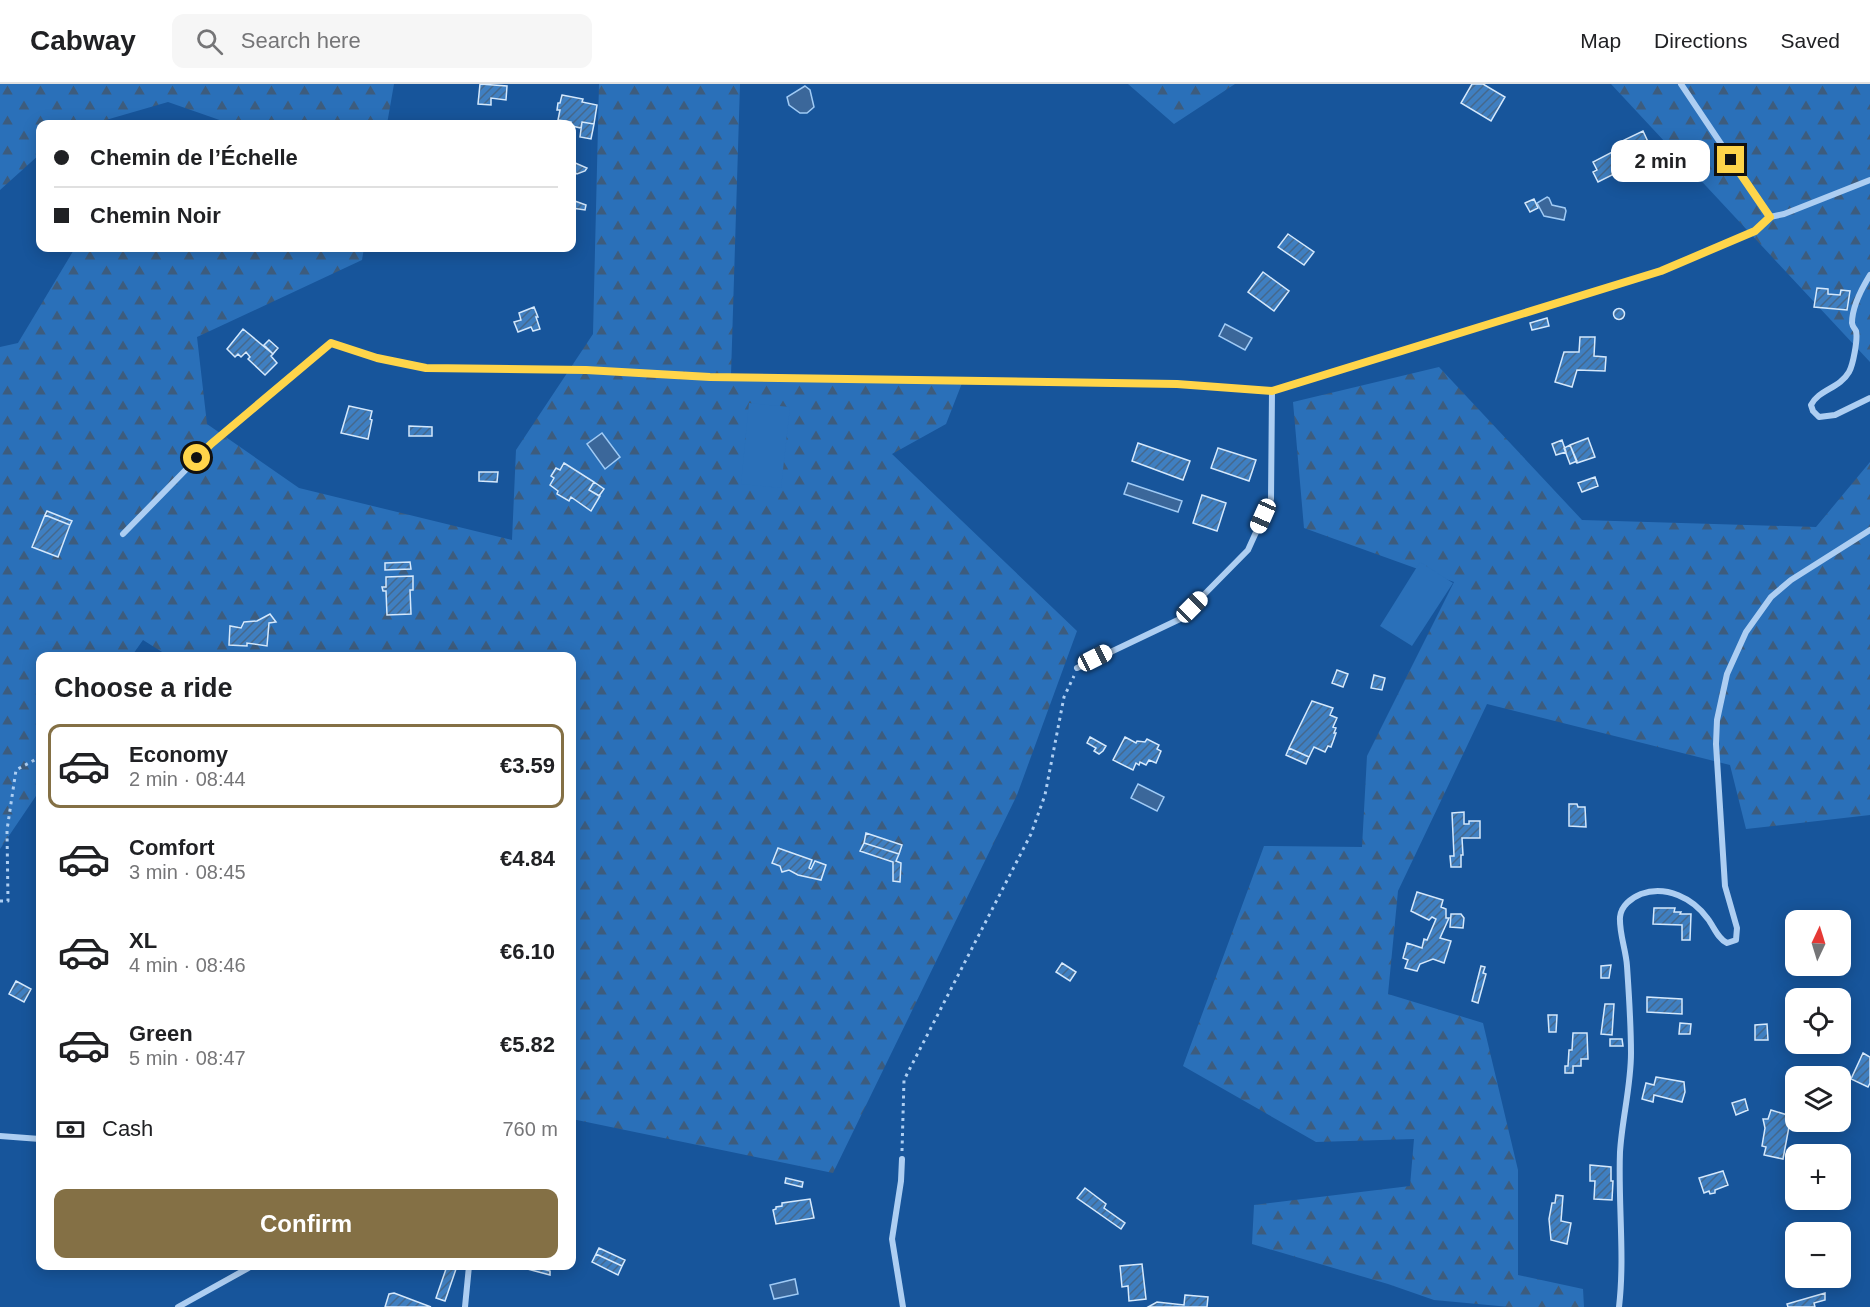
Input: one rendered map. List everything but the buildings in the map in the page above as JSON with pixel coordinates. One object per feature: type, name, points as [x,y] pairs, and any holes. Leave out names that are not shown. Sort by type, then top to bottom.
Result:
[{"type":"street","points":[[1681,84],[1770,217]]},
{"type":"street","points":[[123,534],[211,444],[331,343],[377,358],[426,368],[586,370],[710,377],[1177,384],[1272,391],[1661,271],[1755,231],[1770,217],[1870,180]]},
{"type":"street","points":[[1870,275],[1859,294],[1854,313],[1852,324],[1857,333],[1849,372],[1838,385],[1814,399],[1811,405],[1819,417],[1835,415],[1870,398]]},
{"type":"street","points":[[1077,668],[1180,619],[1248,550],[1271,499],[1272,391]]},
{"type":"street","points":[[1619,1307],[1622,1282],[1620,1151],[1631,1053],[1627,965],[1620,917],[1623,907],[1640,895],[1651,892],[1671,892],[1691,902],[1699,909],[1707,917],[1722,941],[1727,943],[1736,940],[1737,928],[1725,886],[1716,744],[1727,674],[1746,632],[1771,597],[1791,580],[1870,530]]},
{"type":"street","points":[[0,1137],[36,1139]]},
{"type":"street","points":[[902,1159],[892,1239],[903,1307]]},
{"type":"street","points":[[178,1307],[245,1270]]},
{"type":"street","points":[[465,1307],[469,1270]]},
{"type":"path","points":[[902,1159],[904,1080],[1031,834],[1045,795],[1064,698],[1077,668]]},
{"type":"path","points":[[0,901],[8,901],[6,830],[16,770],[36,759]]},
{"type":"green space","points":[[0,84],[394,84],[388,120],[220,120],[168,102],[106,120],[36,120],[36,158],[0,190]]},
{"type":"green space","points":[[599,84],[740,84],[731,375],[964,378],[946,424],[892,454],[1077,631],[1017,795],[833,1173],[576,1120],[576,652],[162,652],[143,640],[135,652],[36,652],[36,796],[0,849],[0,347],[18,343],[73,252],[363,252],[362,260],[197,337],[207,424],[299,488],[512,540],[516,450],[593,334]]},
{"type":"green space","points":[[1128,84],[1235,84],[1174,124]]},
{"type":"green space","points":[[1611,84],[1870,84],[1870,362]]},
{"type":"green space","points":[[1439,367],[1582,520],[1816,527],[1870,462],[1870,815],[1746,829],[1730,765],[1487,704],[1398,891],[1388,994],[1483,1023],[1518,1170],[1518,1275],[1583,1289],[1584,1307],[1510,1307],[1434,1300],[1252,1244],[1254,1205],[1410,1186],[1414,1139],[1316,1142],[1183,1066],[1264,846],[1362,847],[1367,756],[1454,582],[1304,528],[1293,402]]},
{"type":"green space","points":[[749,403],[790,407],[781,488],[741,484]]},
{"type":"green space","points":[[1420,562],[1453,583],[1412,646],[1380,626]]},
{"type":"shaded area","points":[[805,86],[810,90],[814,107],[807,113],[800,113],[789,105],[787,97]]},
{"type":"shaded area","points":[[1547,197],[1552,205],[1565,208],[1564,220],[1544,216],[1537,203]]},
{"type":"shaded area","points":[[1225,324],[1252,338],[1245,350],[1219,336]]},
{"type":"shaded area","points":[[602,433],[620,457],[605,469],[587,444]]},
{"type":"shaded area","points":[[1128,483],[1182,501],[1178,512],[1124,494]]},
{"type":"shaded area","points":[[1138,784],[1164,797],[1157,811],[1131,798]]},
{"type":"shaded area","points":[[795,1279],[798,1294],[774,1299],[770,1285]]},
{"type":"route","points":[[197,458],[331,343],[377,358],[426,368],[586,370],[710,377],[1177,384],[1272,391],[1661,271],[1755,231],[1770,217],[1731,160]]}]
